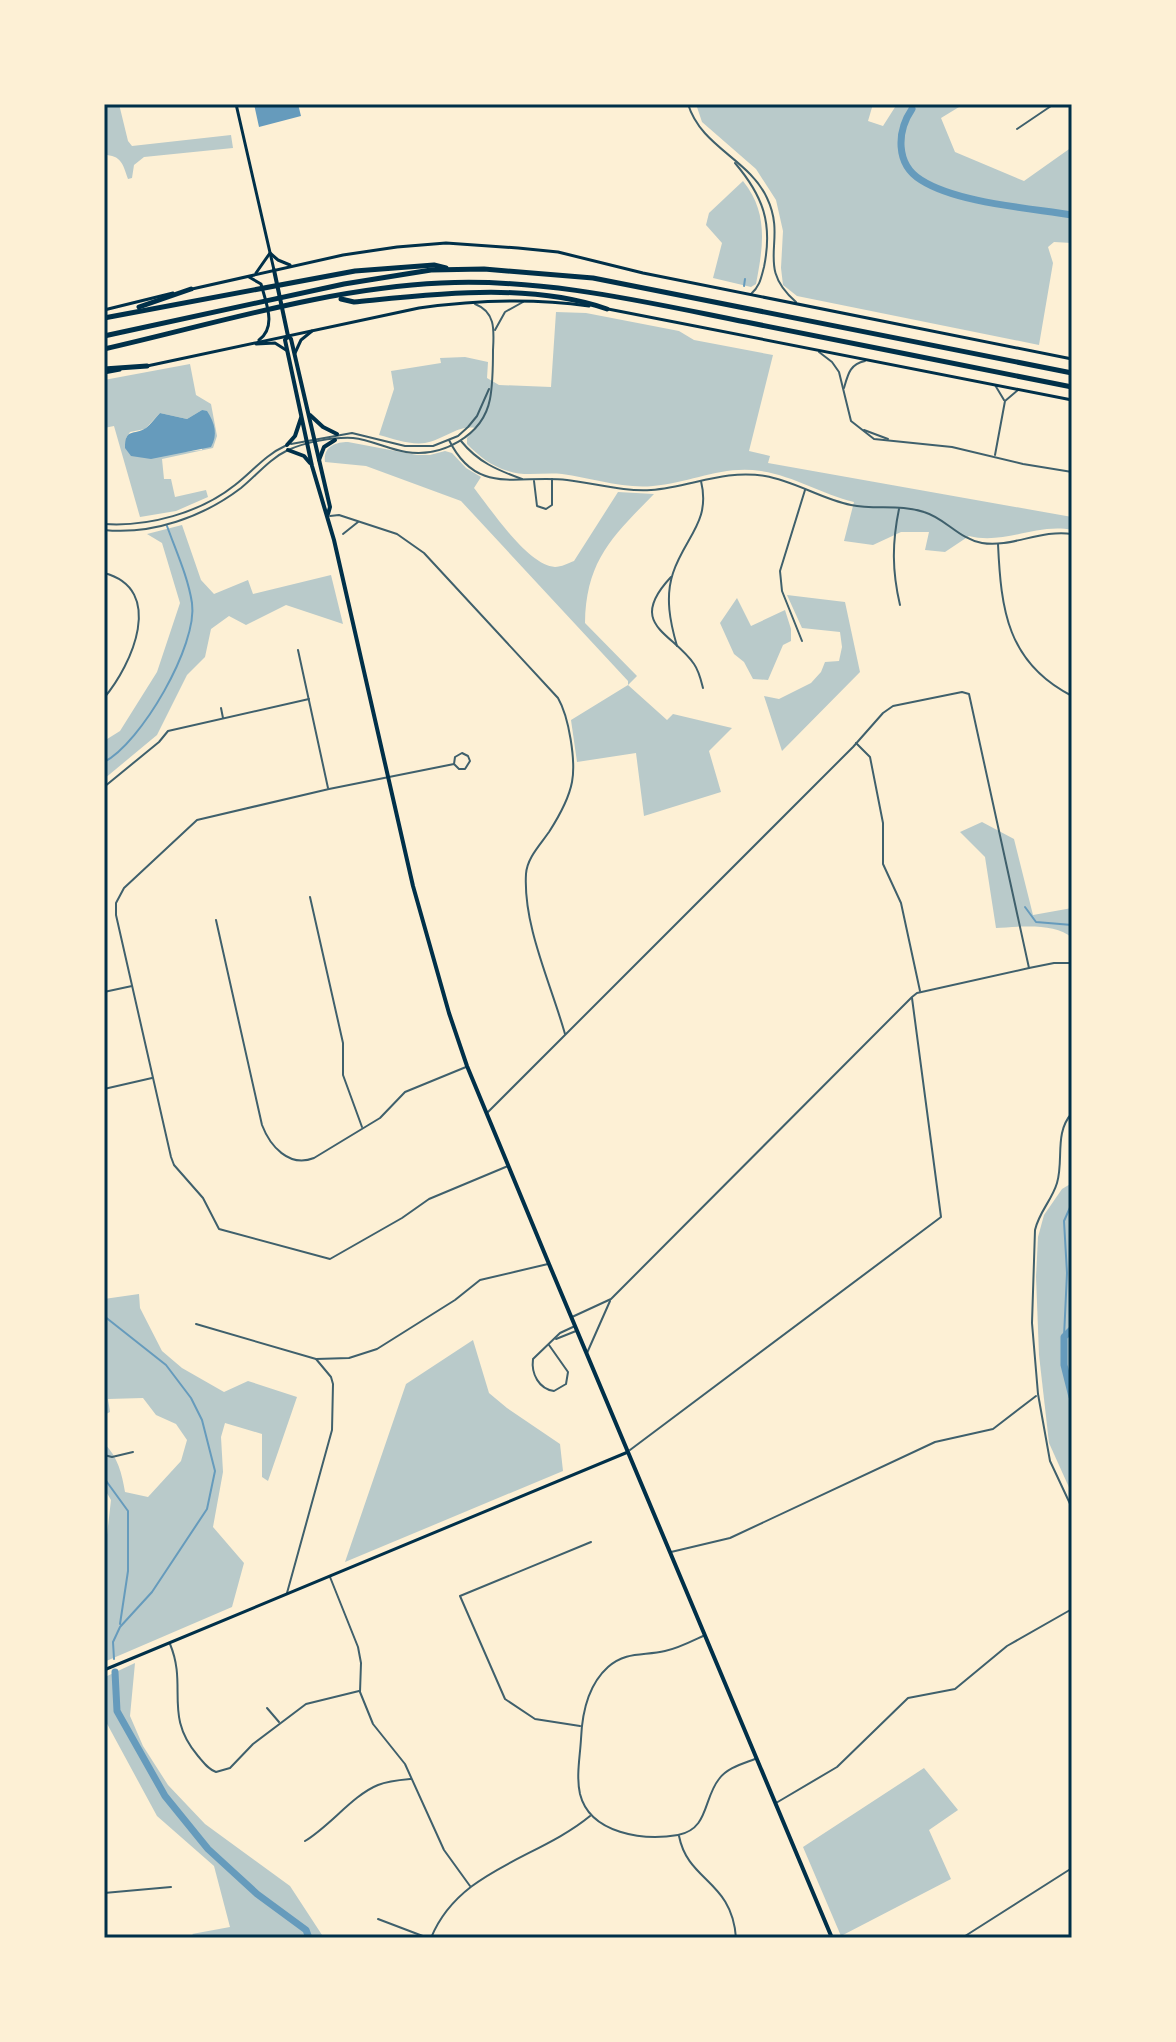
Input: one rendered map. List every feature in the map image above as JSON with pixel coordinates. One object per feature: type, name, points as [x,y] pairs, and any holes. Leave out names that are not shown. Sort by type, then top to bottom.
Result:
[{"type":"highway","points":[[104,318],[355,271],[434,265],[457,269]]},
{"type":"highway","points":[[104,336],[376,278],[457,269],[525,270],[593,278],[1072,373]]},
{"type":"highway","points":[[104,349],[255,312],[336,297],[413,285],[496,283],[585,291],[1072,387]]},
{"type":"highway","points":[[104,318],[191,289]]},
{"type":"highway","points":[[336,297],[354,302],[452,294],[514,294],[584,301],[607,309]]},
{"type":"highway","points":[[104,371],[147,366]]},
{"type":"main road","points":[[236,104],[274,270],[287,351],[312,466],[323,508],[328,515],[424,931],[467,1066],[832,1938]]},
{"type":"main road","points":[[104,310],[294,266],[397,247],[457,244],[558,252],[643,273],[1072,359]]},
{"type":"main road","points":[[270,253],[294,266]]},
{"type":"main road","points":[[255,274],[270,253]]},
{"type":"main road","points":[[243,277],[253,278],[261,284],[270,324],[267,334],[252,344]]},
{"type":"main road","points":[[147,366],[419,308],[470,302],[527,301],[607,309],[1072,400]]},
{"type":"main road","points":[[295,353],[301,340],[313,330]]},
{"type":"main road","points":[[287,336],[291,339],[310,415],[330,507],[328,515]]},
{"type":"main road","points":[[252,344],[275,343],[287,351]]},
{"type":"main road","points":[[310,415],[336,437],[324,447],[319,462]]},
{"type":"main road","points":[[301,416],[288,448],[304,456],[312,466]]},
{"type":"main road","points":[[104,1670],[628,1452]]},
{"type":"street","points":[[688,104],[697,126],[748,172],[767,196],[775,225],[775,278],[784,292],[799,305]]},
{"type":"street","points":[[1017,129],[1054,104]]},
{"type":"street","points":[[732,159],[752,183],[767,226],[767,246],[760,282],[751,294]]},
{"type":"street","points":[[336,437],[419,453],[433,453],[461,440],[473,431],[491,397],[494,331],[505,312],[527,301]]},
{"type":"street","points":[[470,302],[486,311],[494,331]]},
{"type":"street","points":[[816,349],[839,372],[851,421],[874,439],[952,447],[1072,472]]},
{"type":"street","points":[[844,389],[849,370],[859,362],[871,361]]},
{"type":"street","points":[[994,385],[1005,401]]},
{"type":"street","points":[[104,524],[130,524],[176,515],[234,487],[261,462],[307,442],[352,433],[414,447],[433,446],[458,436],[477,416],[490,386]]},
{"type":"street","points":[[995,457],[1005,401],[1019,389]]},
{"type":"street","points":[[458,436],[483,462],[501,473],[523,480]]},
{"type":"street","points":[[374,443],[375,438]]},
{"type":"street","points":[[449,440],[459,457],[477,471],[503,480],[552,479],[646,490],[731,474],[749,474],[775,478],[854,506],[899,508],[934,516],[981,543],[1049,532],[1072,534]]},
{"type":"street","points":[[104,530],[127,530],[186,519],[244,486],[288,448]]},
{"type":"street","points":[[261,462],[265,466]]},
{"type":"street","points":[[534,480],[537,506],[546,509],[554,500],[552,479]]},
{"type":"street","points":[[677,646],[669,606],[672,575],[683,548],[703,517],[705,494],[701,479]]},
{"type":"street","points":[[802,641],[782,591],[780,571],[805,489]]},
{"type":"street","points":[[218,496],[221,501]]},
{"type":"street","points":[[899,508],[892,566],[900,605]]},
{"type":"street","points":[[328,515],[339,515],[397,534],[424,553],[565,709],[573,780],[557,818],[526,872],[526,899],[535,941],[565,1036]]},
{"type":"street","points":[[343,534],[359,521]]},
{"type":"street","points":[[998,542],[1002,604],[1013,636],[1032,665],[1072,696]]},
{"type":"street","points":[[104,573],[123,581],[132,590],[140,611],[138,629],[127,660],[118,680],[104,698]]},
{"type":"street","points":[[672,575],[659,589],[654,602],[656,627],[695,666],[703,688]]},
{"type":"street","points":[[298,650],[329,789]]},
{"type":"street","points":[[487,1113],[893,706],[967,692],[971,697],[1029,968]]},
{"type":"street","points":[[104,787],[168,731],[309,699]]},
{"type":"street","points":[[221,708],[223,718]]},
{"type":"street","points":[[856,743],[870,757],[883,823],[883,864],[901,903],[920,993]]},
{"type":"street","points":[[458,754],[469,758],[470,764],[465,769],[459,769],[454,764],[458,754]]},
{"type":"street","points":[[454,764],[197,820],[124,888],[116,903],[116,915],[174,1165],[203,1198],[219,1229],[330,1259],[429,1199],[509,1165]]},
{"type":"street","points":[[310,897],[343,1043],[343,1075],[362,1128]]},
{"type":"street","points":[[216,920],[262,1125],[278,1152],[304,1162],[380,1118],[405,1092],[467,1066]]},
{"type":"street","points":[[572,1317],[611,1299],[912,997],[1029,968],[1072,963]]},
{"type":"street","points":[[104,992],[133,986]]},
{"type":"street","points":[[628,1452],[941,1217],[912,997]]},
{"type":"street","points":[[104,1089],[154,1078]]},
{"type":"street","points":[[1072,1113],[1062,1130],[1058,1181],[1035,1230],[1032,1323],[1038,1394],[1050,1461],[1072,1508]]},
{"type":"street","points":[[196,1324],[316,1359],[349,1358],[368,1353],[455,1300],[480,1280],[549,1264]]},
{"type":"street","points":[[587,1354],[611,1299]]},
{"type":"street","points":[[549,1345],[568,1372],[566,1384],[554,1391],[542,1386],[532,1366],[535,1356],[560,1333],[576,1328]]},
{"type":"street","points":[[287,1594],[332,1430],[333,1384],[316,1359]]},
{"type":"street","points":[[670,1552],[730,1538],[935,1442],[993,1429],[1038,1394]]},
{"type":"street","points":[[104,1455],[112,1457],[133,1452]]},
{"type":"street","points":[[581,1726],[535,1719],[510,1704],[499,1690],[460,1596],[591,1542]]},
{"type":"street","points":[[329,1576],[358,1647],[360,1691],[373,1724],[402,1759],[444,1850],[470,1886]]},
{"type":"street","points":[[775,1803],[837,1767],[908,1698],[955,1689],[1007,1646],[1072,1609]]},
{"type":"street","points":[[705,1635],[664,1651],[627,1656],[611,1664],[598,1678],[581,1726],[578,1779],[581,1797],[591,1815],[607,1827],[631,1834],[679,1834],[690,1831],[701,1821],[716,1782],[724,1773],[756,1758]]},
{"type":"street","points":[[169,1643],[178,1669],[176,1703],[179,1725],[189,1746],[209,1769],[216,1772],[230,1768],[279,1723],[315,1700],[360,1691]]},
{"type":"street","points":[[267,1708],[279,1723]]},
{"type":"street","points":[[305,1841],[319,1833],[369,1790],[385,1783],[412,1779]]},
{"type":"street","points":[[378,1919],[430,1938],[447,1908],[470,1886],[569,1831],[591,1815]]},
{"type":"street","points":[[679,1834],[682,1849],[690,1863],[728,1902],[736,1938]]},
{"type":"street","points":[[962,1938],[1072,1868]]},
{"type":"street","points":[[104,1887],[104,1893],[171,1887]]},
{"type":"shaded area","points":[[104,104],[119,104],[132,146],[231,135],[233,148],[144,157],[134,165],[132,178],[128,179],[120,161],[104,155]]},
{"type":"shaded area","points":[[696,104],[873,104],[868,121],[883,126],[897,104],[964,104],[941,118],[955,152],[1024,181],[1072,147],[1072,243],[1054,242],[1048,247],[1053,263],[1039,345],[797,296],[783,285],[783,231],[776,200],[756,169],[702,122]]},
{"type":"shaded area","points":[[743,181],[757,205],[762,231],[756,284],[751,287],[713,278],[722,243],[706,225],[709,213]]},
{"type":"shaded area","points":[[556,312],[586,313],[679,331],[694,340],[773,355],[749,451],[770,456],[768,463],[1072,517],[1072,530],[1046,529],[995,538],[969,536],[945,552],[925,550],[929,532],[901,532],[873,545],[844,541],[854,502],[773,473],[733,470],[667,484],[630,486],[562,474],[521,474],[502,469],[467,444],[467,438],[475,428],[462,429],[425,443],[379,435],[394,389],[391,371],[441,363],[440,358],[465,357],[488,362],[487,378],[499,385],[551,387]]},
{"type":"shaded area","points":[[190,364],[196,395],[211,404],[217,436],[213,448],[162,459],[164,479],[171,479],[175,497],[206,490],[208,497],[176,511],[140,517],[114,426],[104,428],[104,380]],"holes":[[[202,410],[202,450],[183,452],[126,438],[130,432],[145,429],[160,413],[187,419]]]},
{"type":"shaded area","points":[[348,442],[417,455],[452,453],[466,468],[481,477],[474,488],[510,535],[533,557],[555,567],[574,561],[618,492],[654,494],[604,551],[590,582],[587,601],[585,623],[637,676],[628,685],[628,681],[461,501],[366,466],[325,462],[331,446]]},
{"type":"shaded area","points":[[182,525],[201,580],[214,594],[248,580],[253,594],[331,575],[343,624],[286,605],[246,625],[229,616],[211,629],[205,657],[187,675],[157,735],[104,779],[104,741],[120,731],[157,672],[180,603],[162,543],[147,534]]},
{"type":"shaded area","points":[[787,595],[845,602],[860,672],[782,751],[764,696],[779,699],[811,683],[825,662],[839,661],[842,647],[840,632],[802,628]]},
{"type":"shaded area","points":[[737,598],[751,626],[785,610],[791,641],[783,645],[768,680],[753,679],[744,662],[734,654],[720,623]]},
{"type":"shaded area","points":[[628,685],[667,720],[673,714],[732,728],[709,751],[721,792],[644,816],[636,753],[577,762],[571,720]]},
{"type":"shaded area","points":[[982,822],[1014,839],[1033,915],[1072,908],[1072,938],[1046,928],[996,928],[985,857],[960,832]]},
{"type":"shaded area","points":[[1072,1183],[1072,1494],[1049,1443],[1039,1355],[1036,1277],[1038,1237],[1044,1215],[1062,1189]]},
{"type":"shaded area","points":[[139,1294],[140,1308],[162,1351],[182,1368],[224,1392],[248,1381],[297,1397],[268,1481],[262,1477],[262,1434],[225,1423],[221,1437],[223,1472],[213,1527],[244,1563],[232,1607],[104,1662],[104,1561],[111,1500],[104,1488],[104,1443],[119,1466],[125,1492],[148,1497],[181,1461],[187,1440],[176,1424],[156,1415],[143,1398],[108,1399],[110,1412],[104,1415],[104,1299]]},
{"type":"shaded area","points":[[473,1340],[489,1393],[560,1444],[563,1471],[345,1562],[406,1384]]},
{"type":"shaded area","points":[[135,1663],[130,1716],[143,1746],[168,1785],[205,1824],[290,1886],[324,1938],[197,1938],[192,1934],[230,1927],[214,1866],[157,1816],[105,1720],[105,1677]]},
{"type":"shaded area","points":[[924,1768],[958,1810],[929,1830],[951,1879],[841,1936],[803,1847]]},
{"type":"water","points":[[254,104],[298,104],[301,116],[259,127]]},
{"type":"water","points":[[202,410],[207,411],[214,424],[211,447],[151,459],[131,456],[125,448],[128,435],[146,428],[160,413],[187,419]]},
{"type":"waterway","points":[[912,109],[903,127],[901,147],[907,165],[921,180],[973,199],[1072,215]]},
{"type":"waterway","points":[[744,286],[745,279]]},
{"type":"waterway","points":[[104,762],[119,751],[150,714],[177,667],[186,643],[192,603],[167,526]]},
{"type":"waterway","points":[[1025,907],[1036,922],[1072,925]]},
{"type":"waterway","points":[[1064,1337],[1067,1273],[1064,1221],[1072,1203]]},
{"type":"waterway","points":[[104,1316],[166,1365],[191,1398],[202,1420],[215,1471],[207,1509],[152,1592],[120,1627],[113,1642],[114,1659]]},
{"type":"waterway","points":[[1072,1329],[1064,1337],[1064,1365],[1072,1397]]},
{"type":"waterway","points":[[104,1478],[128,1511],[128,1571],[120,1624]]},
{"type":"waterway","points":[[115,1672],[117,1711],[165,1796],[208,1849],[257,1894],[306,1930],[309,1938]]}]
